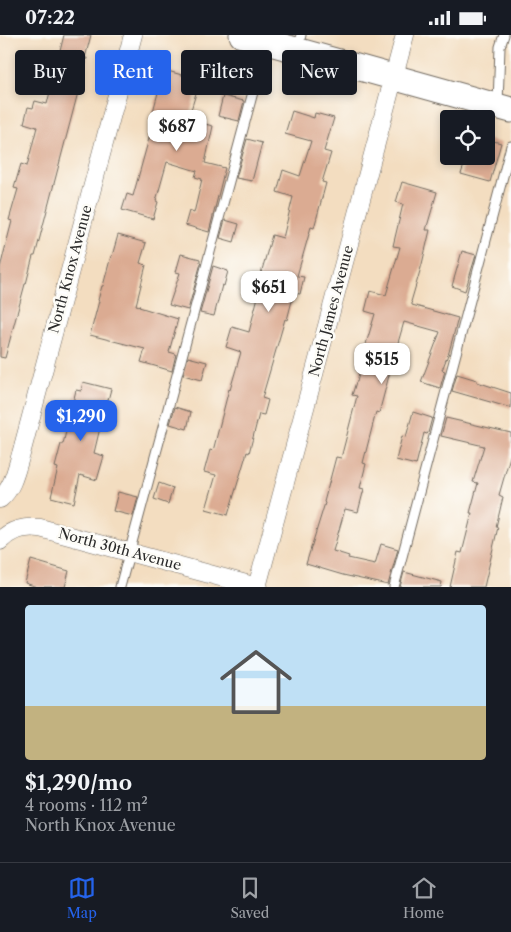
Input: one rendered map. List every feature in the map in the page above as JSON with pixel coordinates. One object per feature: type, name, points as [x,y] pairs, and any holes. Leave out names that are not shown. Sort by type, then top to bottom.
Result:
[{"type":"main road","points":[[242,35],[299,43],[393,77],[504,108]]},
{"type":"street","name":"North Knox Avenue","points":[[0,499],[8,491],[14,478],[133,35]]},
{"type":"street","name":"North James Avenue","points":[[257,587],[405,35]]},
{"type":"street","name":"North 30th Avenue","points":[[6,537],[21,529],[40,528],[257,587]]},
{"type":"lane","points":[[504,35],[500,47],[504,108]]},
{"type":"lane","points":[[120,587],[260,66],[270,39]]},
{"type":"lane","points":[[394,587],[511,146]]},
{"type":"building","points":[[64,35],[91,35],[85,58],[85,50],[60,50]]},
{"type":"building","points":[[171,72],[181,75],[181,95],[196,95],[188,120],[213,126],[205,163],[225,168],[209,232],[185,225],[189,211],[194,213],[202,179],[195,177],[197,171],[167,162],[153,219],[122,210],[127,194],[133,196],[153,124],[150,123],[157,95],[171,95]]},
{"type":"building","points":[[49,95],[77,95],[35,256],[33,256],[5,358],[0,357],[0,268],[12,221],[9,220],[18,189],[14,188],[21,164],[27,166],[37,127],[24,123],[28,107],[33,108],[35,101],[47,104]]},
{"type":"building","points":[[223,96],[244,101],[239,121],[218,116]]},
{"type":"building","points":[[292,111],[314,118],[315,113],[334,118],[324,151],[331,153],[322,182],[326,183],[314,228],[311,227],[297,276],[304,277],[300,294],[294,293],[287,320],[285,319],[262,398],[268,400],[264,415],[259,414],[249,453],[247,452],[228,515],[206,509],[216,475],[204,472],[210,450],[213,451],[241,352],[226,347],[232,327],[249,332],[261,285],[258,284],[272,235],[283,238],[293,197],[277,192],[283,170],[300,176],[311,141],[285,134]]},
{"type":"building","points":[[247,139],[262,143],[252,181],[236,178]]},
{"type":"building","points":[[495,141],[501,143],[495,164]]},
{"type":"building","points":[[464,165],[495,165],[490,182],[461,174]]},
{"type":"building","points":[[402,182],[437,192],[426,230],[430,230],[411,302],[412,305],[458,318],[442,370],[445,371],[440,388],[421,382],[440,332],[404,322],[379,413],[376,412],[363,463],[366,464],[360,488],[364,489],[358,512],[345,509],[333,551],[349,556],[348,558],[375,564],[381,544],[398,549],[388,585],[306,564],[325,503],[336,457],[341,458],[357,396],[352,395],[375,314],[365,311],[370,291],[386,295],[400,247],[393,246],[403,204],[396,202]]},
{"type":"building","points":[[225,220],[239,224],[234,242],[220,238]]},
{"type":"building","points":[[118,235],[146,243],[140,263],[146,265],[136,305],[178,319],[169,352],[176,354],[172,371],[141,362],[145,349],[90,335],[98,300]]},
{"type":"building","points":[[462,251],[476,255],[465,291],[452,286]]},
{"type":"building","points":[[181,254],[200,259],[201,263],[188,310],[169,305],[180,273],[176,272]]},
{"type":"building","points":[[213,266],[228,271],[224,286],[222,285],[214,316],[200,313]]},
{"type":"building","points":[[188,357],[207,362],[202,380],[183,375]]},
{"type":"building","points":[[457,374],[511,393],[511,408],[452,391]]},
{"type":"building","points":[[83,382],[111,389],[94,453],[104,456],[97,480],[80,475],[74,503],[51,497],[58,468],[55,467],[61,444],[63,444],[76,390],[81,391]]},
{"type":"building","points":[[175,407],[191,412],[187,429],[170,424]]},
{"type":"building","points":[[413,412],[432,418],[428,433],[424,433],[416,465],[396,460],[402,436],[406,437]]},
{"type":"building","points":[[446,418],[511,433],[511,453],[499,495],[503,497],[484,587],[450,587],[458,552],[462,553],[472,513],[470,513],[478,483],[473,482],[484,446],[441,436]]},
{"type":"building","points":[[159,483],[173,488],[168,504],[154,499]]},
{"type":"building","points":[[118,492],[138,497],[133,516],[113,511]]},
{"type":"building","points":[[31,560],[69,571],[65,587],[37,587],[25,583]]},
{"type":"building","points":[[404,572],[442,582],[441,587],[400,587]]}]
